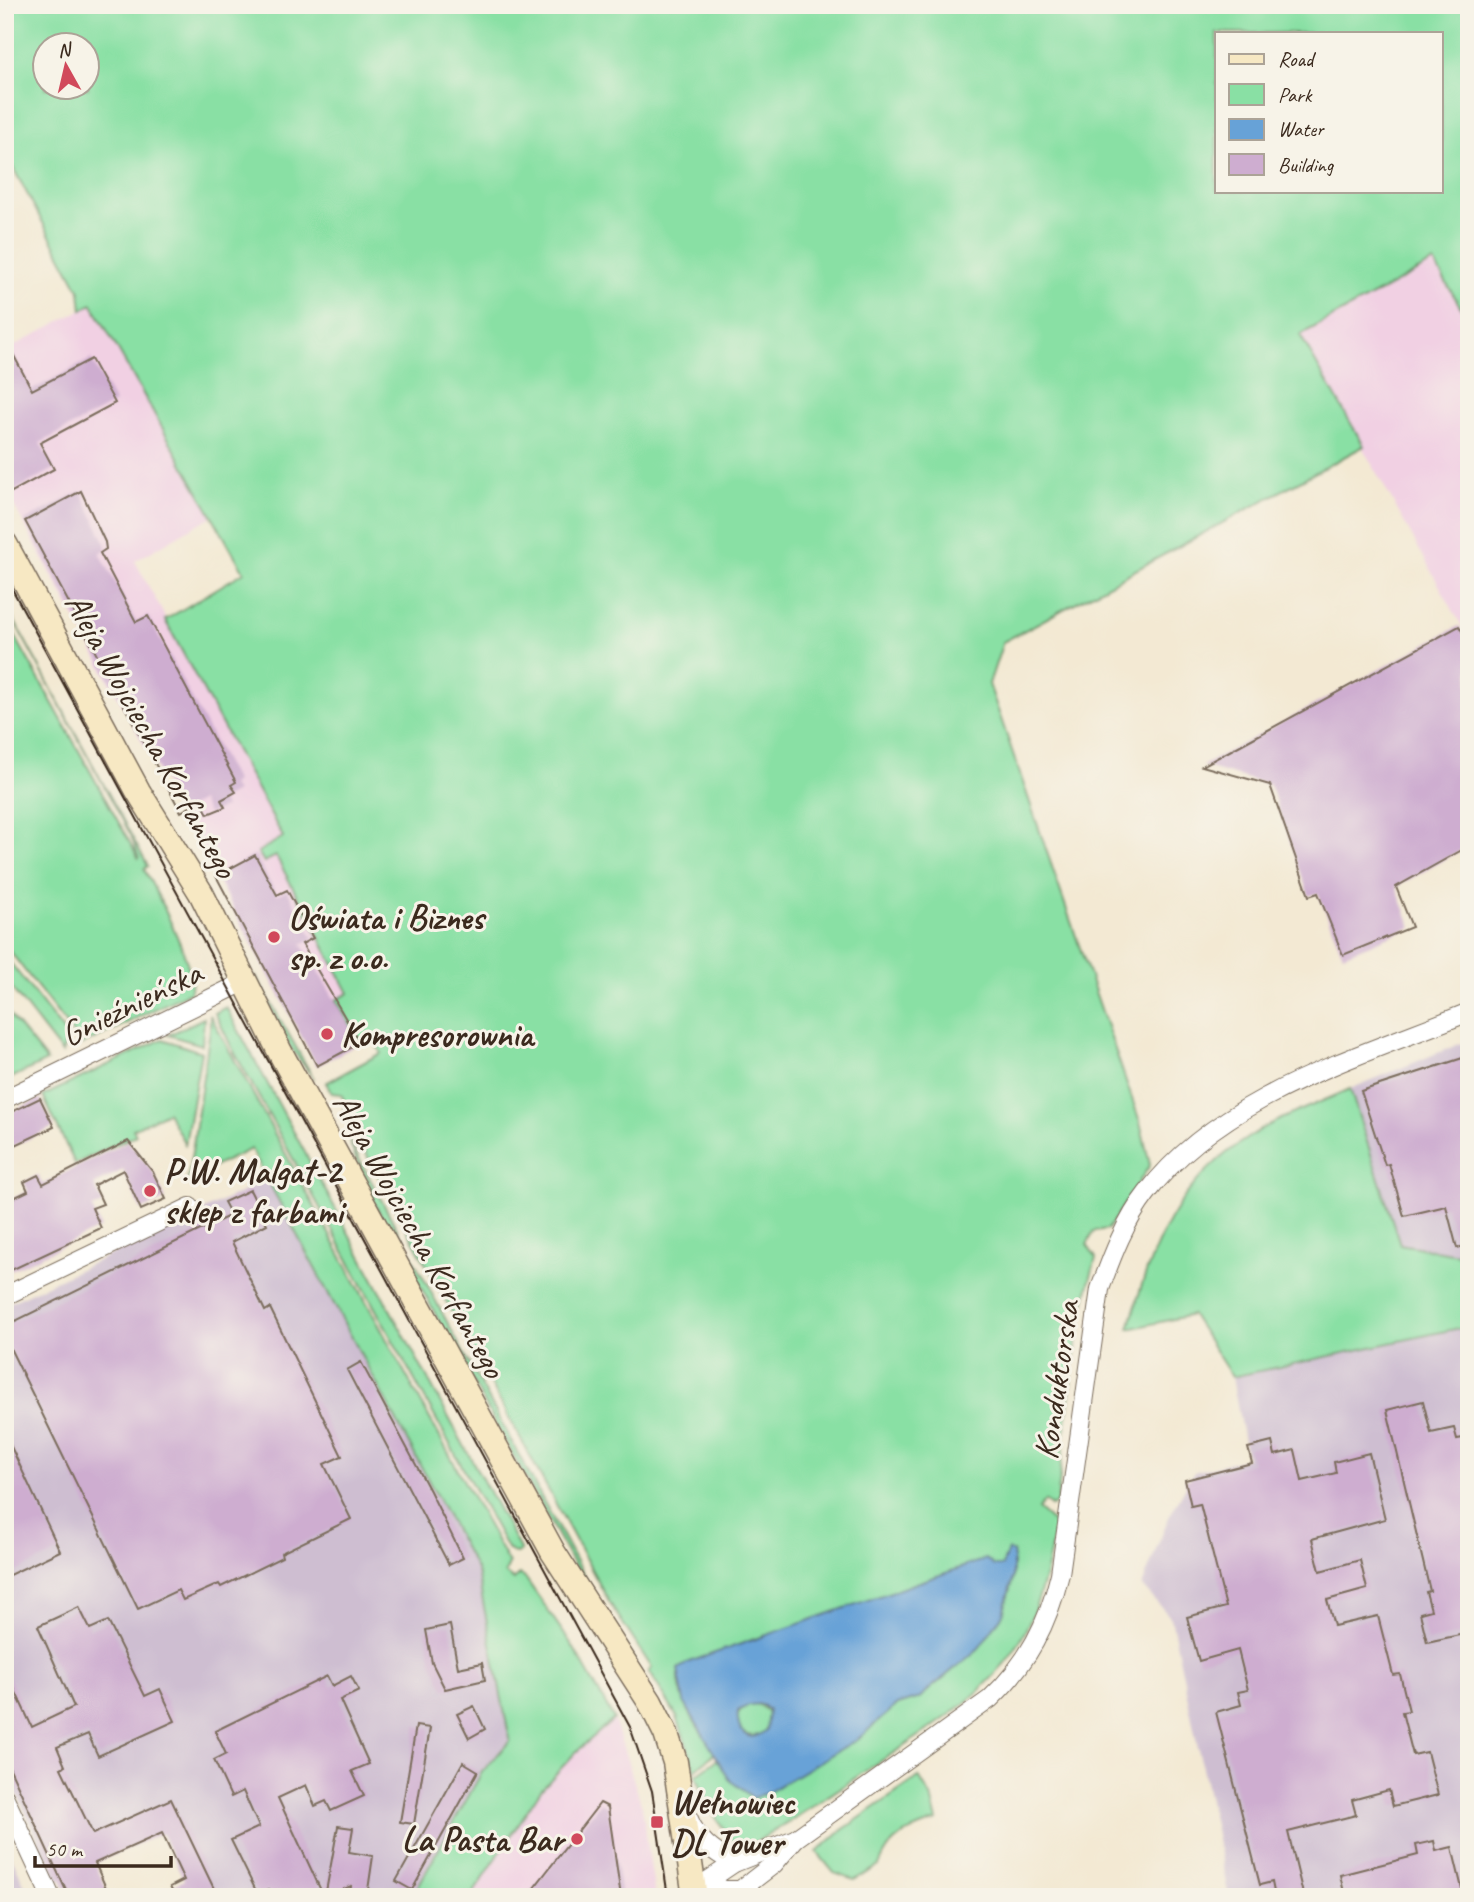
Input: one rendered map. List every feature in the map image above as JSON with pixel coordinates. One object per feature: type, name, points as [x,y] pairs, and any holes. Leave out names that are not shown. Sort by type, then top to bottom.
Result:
[{"type":"main road","name":"Aleja Wojciecha Korfantego","points":[[5,544],[138,791],[189,873],[291,1072],[553,1552],[650,1702],[672,1753],[682,1803],[694,1894]]},
{"type":"street","name":"Gnieźnieńska","points":[[5,1099],[246,981]]},
{"type":"street","name":"Konduktorska","points":[[694,1894],[734,1863],[794,1839],[990,1699],[1013,1676],[1041,1635],[1060,1574],[1100,1289],[1112,1254],[1147,1193],[1187,1150],[1244,1110],[1282,1090],[1469,1012]]},
{"type":"street","points":[[5,1296],[190,1207]]},
{"type":"street","points":[[5,1798],[51,1897]]},
{"type":"street","points":[[682,1803],[693,1829],[706,1845],[734,1863]]},
{"type":"street","name":"Konduktorska","points":[[694,1894],[734,1894],[774,1864],[794,1839]]},
{"type":"shaded area","points":[[1434,262],[1469,321],[1469,639],[1300,335]]},
{"type":"shaded area","points":[[92,304],[212,516],[135,561],[284,838],[258,852],[276,856],[349,994],[295,1024],[5,489],[5,351]]},
{"type":"shaded area","points":[[1469,1040],[1467,1257],[1400,1244],[1350,1089]]},
{"type":"shaded area","points":[[267,1180],[477,1571],[510,1741],[482,1772],[412,1897],[193,1897],[161,1833],[57,1881],[5,1768],[5,1305]]},
{"type":"shaded area","points":[[1469,1326],[1469,1897],[1229,1897],[1171,1618],[1142,1586],[1168,1519],[1194,1472],[1247,1458],[1232,1377]]},
{"type":"shaded area","points":[[614,1719],[642,1806],[655,1897],[471,1897],[540,1791],[576,1752]]},
{"type":"shaded area","points":[[5,1842],[30,1897],[5,1897]]},
{"type":"green space","points":[[5,5],[1469,5],[1469,321],[1434,262],[1300,335],[1364,446],[1003,642],[989,684],[1140,1122],[1150,1165],[1108,1229],[1094,1231],[1087,1245],[1096,1258],[1076,1349],[1057,1503],[1051,1506],[1045,1501],[1038,1509],[1055,1524],[1053,1540],[1037,1603],[1017,1646],[987,1683],[930,1729],[749,1846],[738,1849],[710,1809],[696,1775],[718,1759],[729,1778],[753,1797],[767,1793],[859,1738],[897,1705],[919,1698],[979,1648],[1003,1614],[1013,1577],[1013,1553],[1002,1566],[754,1639],[679,1668],[685,1703],[715,1753],[695,1770],[677,1717],[649,1671],[652,1668],[609,1602],[343,1111],[346,1104],[341,1094],[332,1093],[326,1083],[381,1053],[372,1037],[360,1043],[336,1000],[349,993],[276,856],[264,862],[258,852],[283,837],[165,620],[244,572],[92,304],[82,310],[80,291],[5,153]]},
{"type":"green space","points":[[5,604],[148,866],[144,869],[175,931],[189,968],[190,992],[82,1045],[5,945],[5,618],[139,859],[131,835]]},
{"type":"green space","points":[[5,956],[68,1037],[62,1053],[5,980]]},
{"type":"green space","points":[[255,975],[314,1079],[288,1044]]},
{"type":"green space","points":[[226,1007],[521,1551],[516,1554],[508,1550],[232,1048],[215,1013]]},
{"type":"green space","points":[[5,1009],[47,1061],[5,1081]]},
{"type":"green space","points":[[210,1015],[509,1564],[505,1573],[514,1580],[519,1574],[526,1579],[572,1645],[614,1719],[576,1752],[540,1791],[471,1897],[412,1897],[482,1772],[510,1741],[477,1571],[251,1149],[188,1179]]},
{"type":"green space","points":[[204,1018],[202,1045],[168,1035]]},
{"type":"green space","points":[[162,1039],[201,1052],[185,1144],[167,1112],[133,1129],[136,1135],[75,1164],[43,1096]]},
{"type":"green space","points":[[1350,1089],[1400,1244],[1469,1256],[1469,1326],[1232,1377],[1192,1315],[1129,1329],[1147,1271],[1170,1219],[1185,1195],[1204,1174],[1226,1153],[1263,1128]]},
{"type":"green space","points":[[348,1138],[599,1604],[578,1573],[370,1195]]},
{"type":"green space","points":[[753,1704],[764,1709],[769,1720],[764,1731],[753,1736],[742,1731],[737,1720],[742,1709]]},
{"type":"green space","points":[[919,1777],[931,1797],[937,1821],[901,1836],[883,1856],[879,1866],[854,1880],[834,1873],[817,1852],[838,1833]]},
{"type":"water","points":[[1008,1550],[1013,1553],[1013,1577],[1003,1614],[979,1648],[919,1698],[897,1705],[859,1738],[767,1793],[753,1798],[729,1779],[684,1702],[678,1669],[689,1662],[986,1559],[994,1566],[1002,1566]],"holes":[[[761,1704],[768,1710],[766,1730],[759,1735],[744,1734],[739,1724],[738,1711],[749,1705]]]},
{"type":"building","points":[[5,339],[32,390],[91,359],[115,403],[40,443],[54,469],[10,493],[5,485]]},
{"type":"building","points":[[81,491],[105,542],[106,549],[100,553],[136,622],[148,616],[236,782],[231,785],[236,792],[221,800],[225,807],[208,814],[201,801],[181,812],[25,521]]},
{"type":"building","points":[[1459,626],[1469,643],[1469,846],[1396,887],[1412,927],[1343,955],[1318,893],[1309,896],[1270,785],[1202,766]]},
{"type":"building","points":[[255,855],[277,895],[287,890],[313,938],[302,944],[360,1043],[317,1066],[216,876]]},
{"type":"building","points":[[1469,1056],[1469,1245],[1457,1248],[1446,1206],[1404,1216],[1389,1164],[1385,1165],[1361,1091]]},
{"type":"building","points":[[40,1098],[54,1127],[5,1150],[5,1115]]},
{"type":"building","points":[[128,1141],[153,1172],[166,1199],[141,1210],[123,1170],[94,1185],[103,1204],[92,1208],[101,1228],[5,1273],[5,1202],[28,1191],[24,1182],[38,1175],[43,1184]]},
{"type":"building","points":[[250,1190],[267,1224],[232,1242],[265,1311],[270,1308],[342,1456],[324,1464],[351,1519],[281,1553],[282,1557],[221,1587],[219,1584],[183,1600],[178,1590],[138,1609],[5,1338],[5,1326],[231,1215],[224,1202]]},
{"type":"building","points":[[361,1362],[463,1558],[449,1565],[347,1370]]},
{"type":"building","points":[[1423,1401],[1431,1433],[1454,1428],[1457,1439],[1469,1437],[1469,1633],[1427,1642],[1420,1613],[1431,1610],[1426,1592],[1430,1591],[1387,1410]]},
{"type":"building","points":[[5,1434],[60,1551],[5,1577]]},
{"type":"building","points":[[1272,1442],[1275,1455],[1295,1450],[1302,1481],[1336,1473],[1334,1462],[1369,1453],[1385,1519],[1312,1539],[1320,1571],[1360,1560],[1367,1589],[1327,1600],[1334,1626],[1378,1616],[1393,1675],[1400,1674],[1409,1711],[1402,1712],[1413,1755],[1427,1752],[1438,1795],[1393,1806],[1389,1790],[1352,1800],[1356,1815],[1288,1832],[1303,1894],[1292,1897],[1275,1897],[1272,1882],[1260,1885],[1216,1712],[1241,1705],[1238,1692],[1248,1690],[1238,1650],[1199,1661],[1187,1617],[1226,1607],[1200,1504],[1191,1506],[1185,1480],[1252,1463],[1248,1448]]},
{"type":"building","points":[[79,1607],[90,1629],[108,1621],[145,1696],[160,1689],[175,1721],[98,1756],[88,1734],[57,1747],[65,1766],[61,1768],[93,1834],[171,1799],[218,1897],[175,1897],[170,1887],[184,1880],[162,1833],[95,1863],[110,1897],[69,1897],[5,1758],[5,1669],[32,1727],[74,1707],[38,1626]]},
{"type":"building","points":[[450,1625],[458,1668],[482,1663],[485,1680],[445,1689],[432,1663],[426,1630]]},
{"type":"building","points":[[327,1676],[332,1686],[351,1676],[359,1691],[340,1700],[369,1764],[352,1771],[364,1796],[331,1811],[326,1801],[315,1806],[306,1785],[278,1798],[324,1897],[271,1897],[268,1890],[258,1895],[231,1840],[259,1827],[243,1791],[231,1797],[214,1760],[226,1754],[215,1731]]},
{"type":"building","points":[[474,1706],[485,1729],[469,1738],[457,1714]]},
{"type":"building","points":[[416,1726],[430,1728],[414,1824],[400,1822]]},
{"type":"building","points":[[463,1762],[478,1771],[412,1890],[396,1881]]},
{"type":"building","points":[[600,1803],[608,1807],[621,1897],[527,1897]]},
{"type":"building","points":[[338,1826],[353,1828],[349,1852],[373,1856],[367,1897],[350,1897],[351,1886],[325,1897]]},
{"type":"building","points":[[1434,1841],[1436,1851],[1452,1847],[1464,1897],[1345,1897],[1340,1875],[1418,1855],[1416,1845]]},
{"type":"tram line","points":[[5,576],[630,1727],[652,1791],[668,1897]]},
{"type":"place","name":"Oświata i Biznes sp. z o.o.","points":[[274,937]]},
{"type":"place","name":"Kompresorownia","points":[[327,1034]]},
{"type":"place","name":"P.W. Malgat-2 sklep z farbami","points":[[150,1191]]},
{"type":"place","name":"Wełnowiec DL Tower","points":[[657,1822]]},
{"type":"place","name":"La Pasta Bar","points":[[577,1839]]}]
